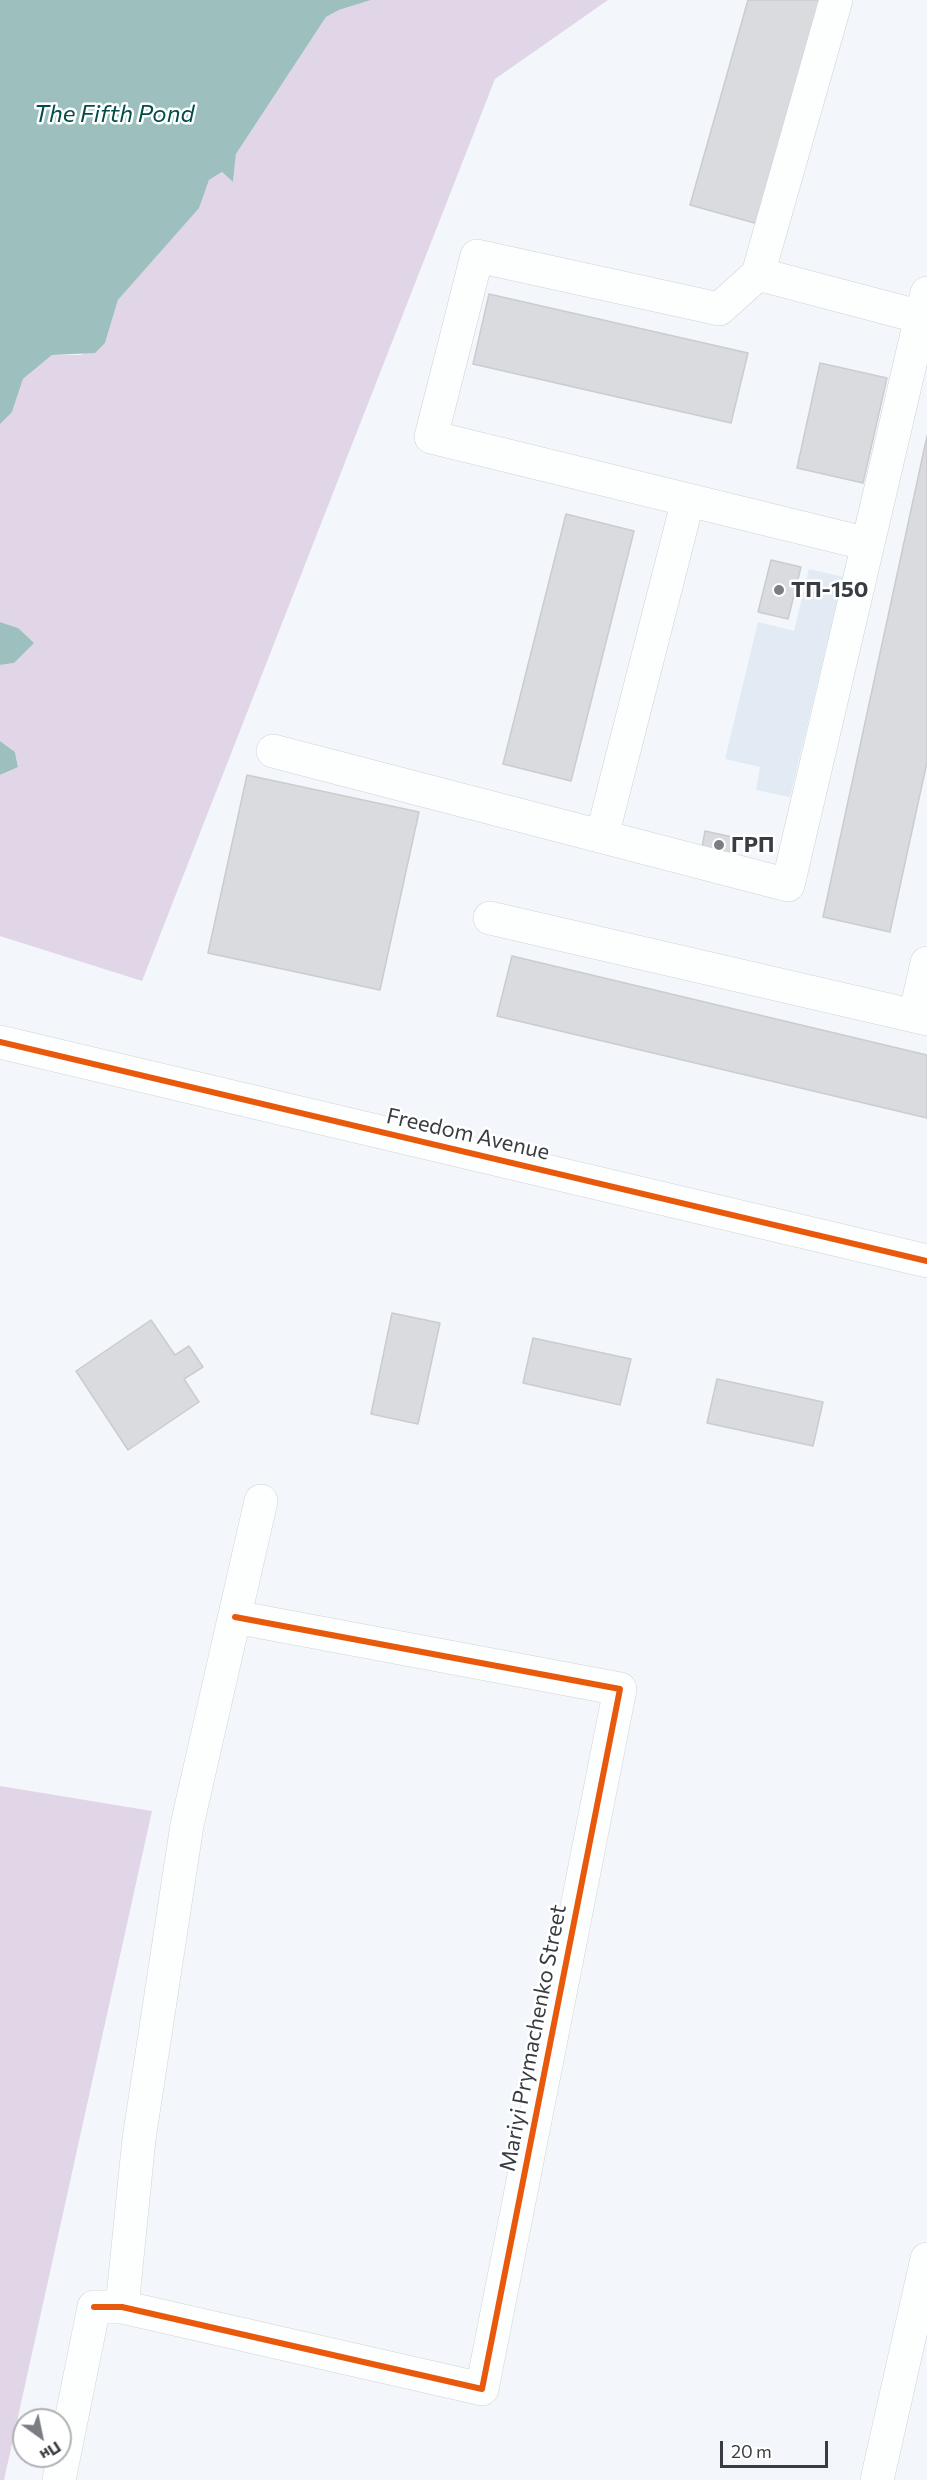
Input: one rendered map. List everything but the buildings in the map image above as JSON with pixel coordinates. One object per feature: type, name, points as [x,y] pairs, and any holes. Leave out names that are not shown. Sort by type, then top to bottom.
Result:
[{"type":"street","points":[[836,0],[758,274],[718,309],[477,256],[431,437],[868,544]]},
{"type":"street","points":[[273,751],[788,885],[925,310],[758,274]]},
{"type":"street","points":[[602,836],[688,500]]},
{"type":"street","points":[[490,918],[921,1017],[927,963]]},
{"type":"street","name":"Freedom Avenue","points":[[0,1042],[927,1261]]},
{"type":"street","points":[[59,2480],[108,2307],[139,2139],[187,1825],[261,1501]]},
{"type":"street","name":"Mariyi Prymachenko Street","points":[[108,2307],[482,2390],[620,1689],[235,1617]]},
{"type":"street","points":[[877,2480],[927,2259]]},
{"type":"shaded area","points":[[371,0],[608,0],[495,79],[142,981],[0,936],[0,775],[18,766],[15,752],[0,741],[0,665],[14,663],[18,628],[0,622],[0,421],[12,412],[23,379],[52,355],[81,355],[105,343],[118,300],[198,208],[209,180],[222,172],[233,182],[236,154],[326,17],[339,10]]},
{"type":"shaded area","points":[[809,569],[843,577],[790,797],[756,790],[760,767],[725,759],[758,622],[794,631]]},
{"type":"shaded area","points":[[0,1786],[152,1811],[20,2408],[12,2408],[12,2444],[4,2480],[0,2480]]},
{"type":"water","name":"The Fifth Pond","points":[[0,0],[371,0],[339,10],[326,17],[236,154],[233,182],[222,172],[209,180],[199,208],[118,300],[105,343],[95,353],[52,355],[23,379],[12,412],[0,424]]},
{"type":"water","points":[[0,622],[18,628],[34,643],[14,663],[0,665]]},
{"type":"water","points":[[0,741],[15,752],[18,767],[0,775]]},
{"type":"cycle path","points":[[0,1042],[927,1261]]},
{"type":"cycle path","points":[[94,2307],[122,2307],[482,2389],[620,1689],[235,1617]]},
{"type":"place","name":"ТП-150","points":[[779,590]]},
{"type":"place","name":"ГРП","points":[[719,845]]}]
